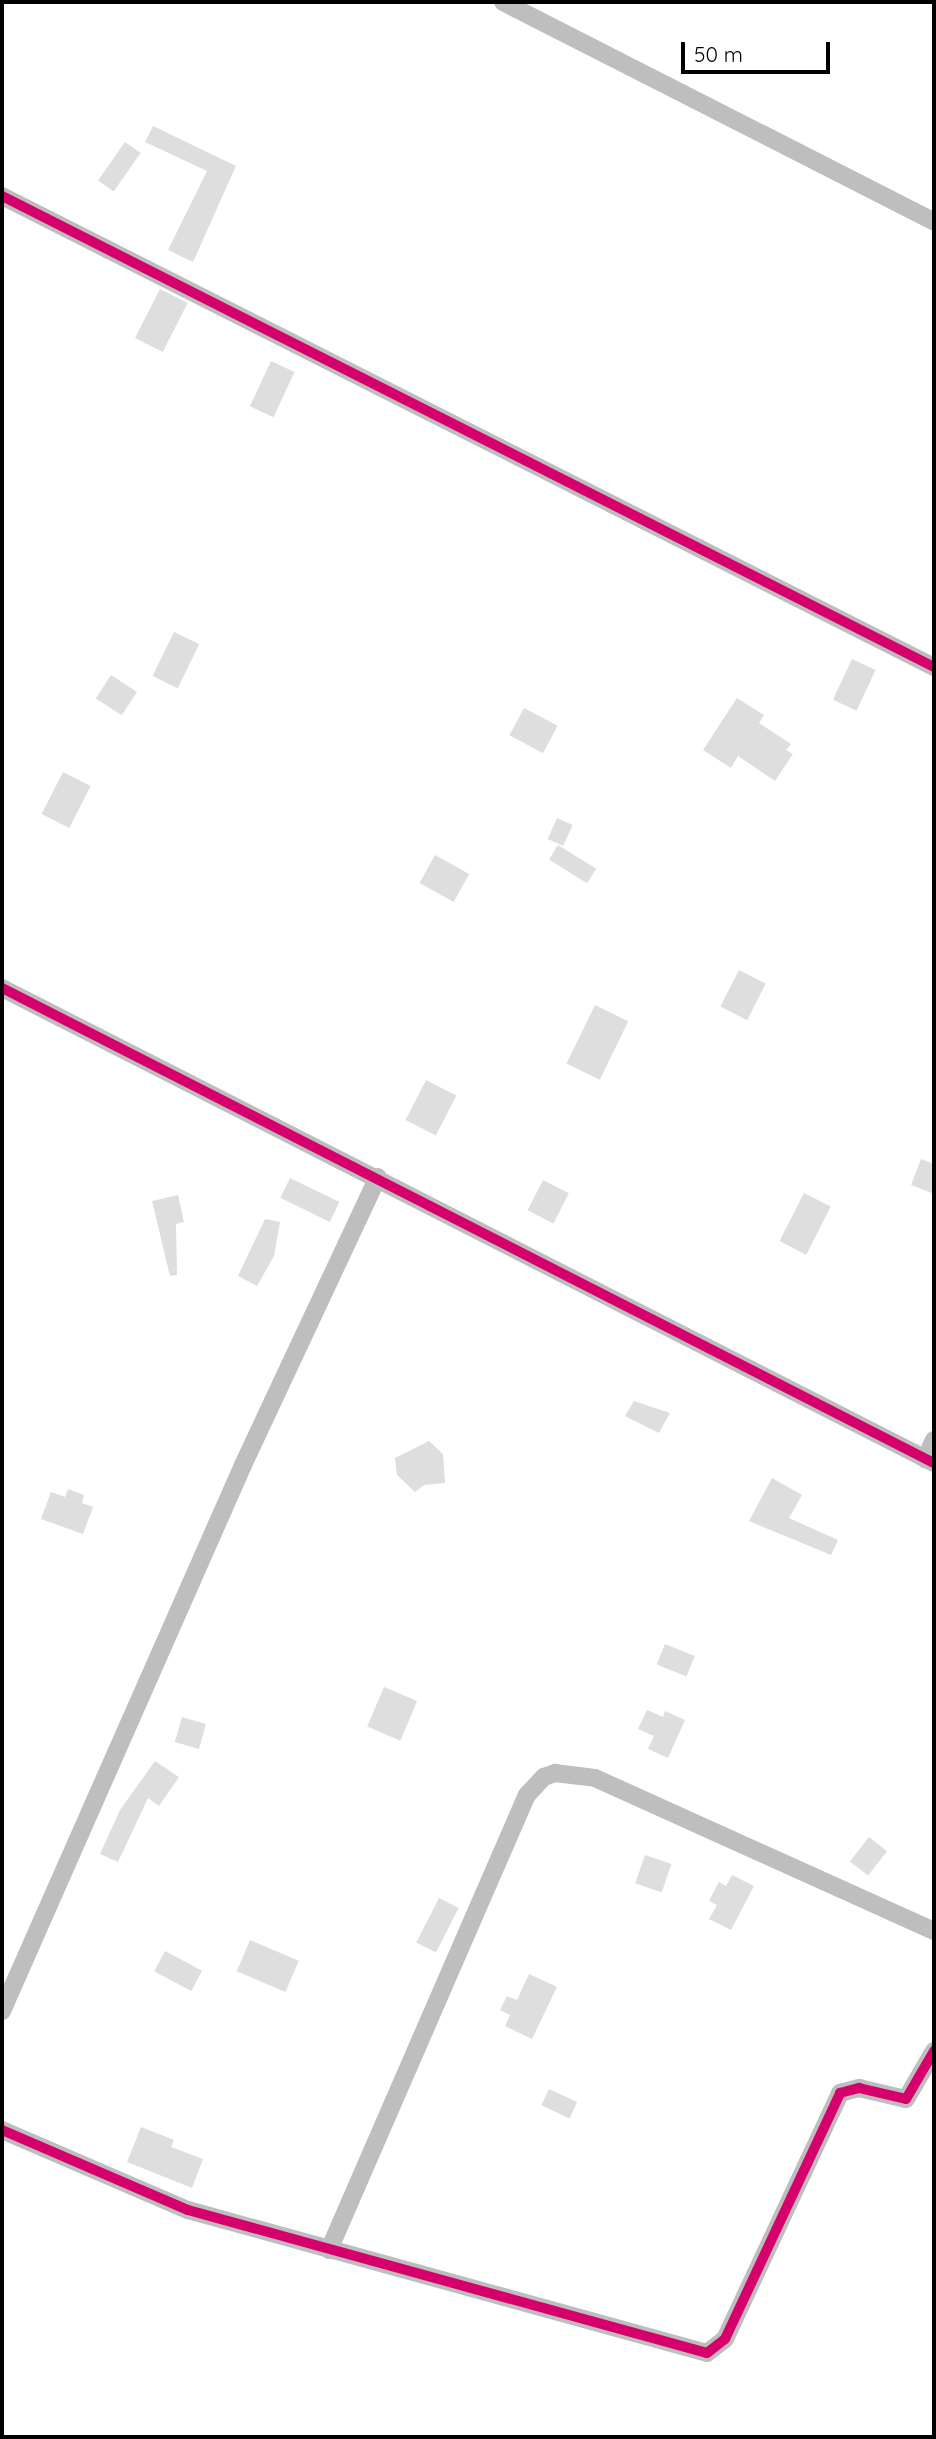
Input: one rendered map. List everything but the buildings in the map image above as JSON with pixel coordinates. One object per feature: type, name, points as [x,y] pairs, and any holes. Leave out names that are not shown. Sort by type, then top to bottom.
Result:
[{"type":"street","points":[[503,2],[934,222]]},
{"type":"street","points":[[2,196],[934,667]]},
{"type":"street","points":[[2,988],[378,1177],[930,1461],[934,1440]]},
{"type":"street","points":[[2,2011],[243,1465],[378,1177]]},
{"type":"street","points":[[329,2250],[527,1795],[544,1777],[555,1773],[595,1778],[934,1931]]},
{"type":"street","points":[[2,2130],[188,2210],[707,2353],[725,2339],[840,2093],[848,2088],[866,2088],[906,2099],[934,2050]]},
{"type":"cycle path","points":[[2,196],[934,667]]},
{"type":"cycle path","points":[[2,988],[934,1463]]},
{"type":"cycle path","points":[[2,2130],[188,2210],[707,2353],[725,2339],[840,2093],[859,2088],[906,2099],[934,2051]]}]
